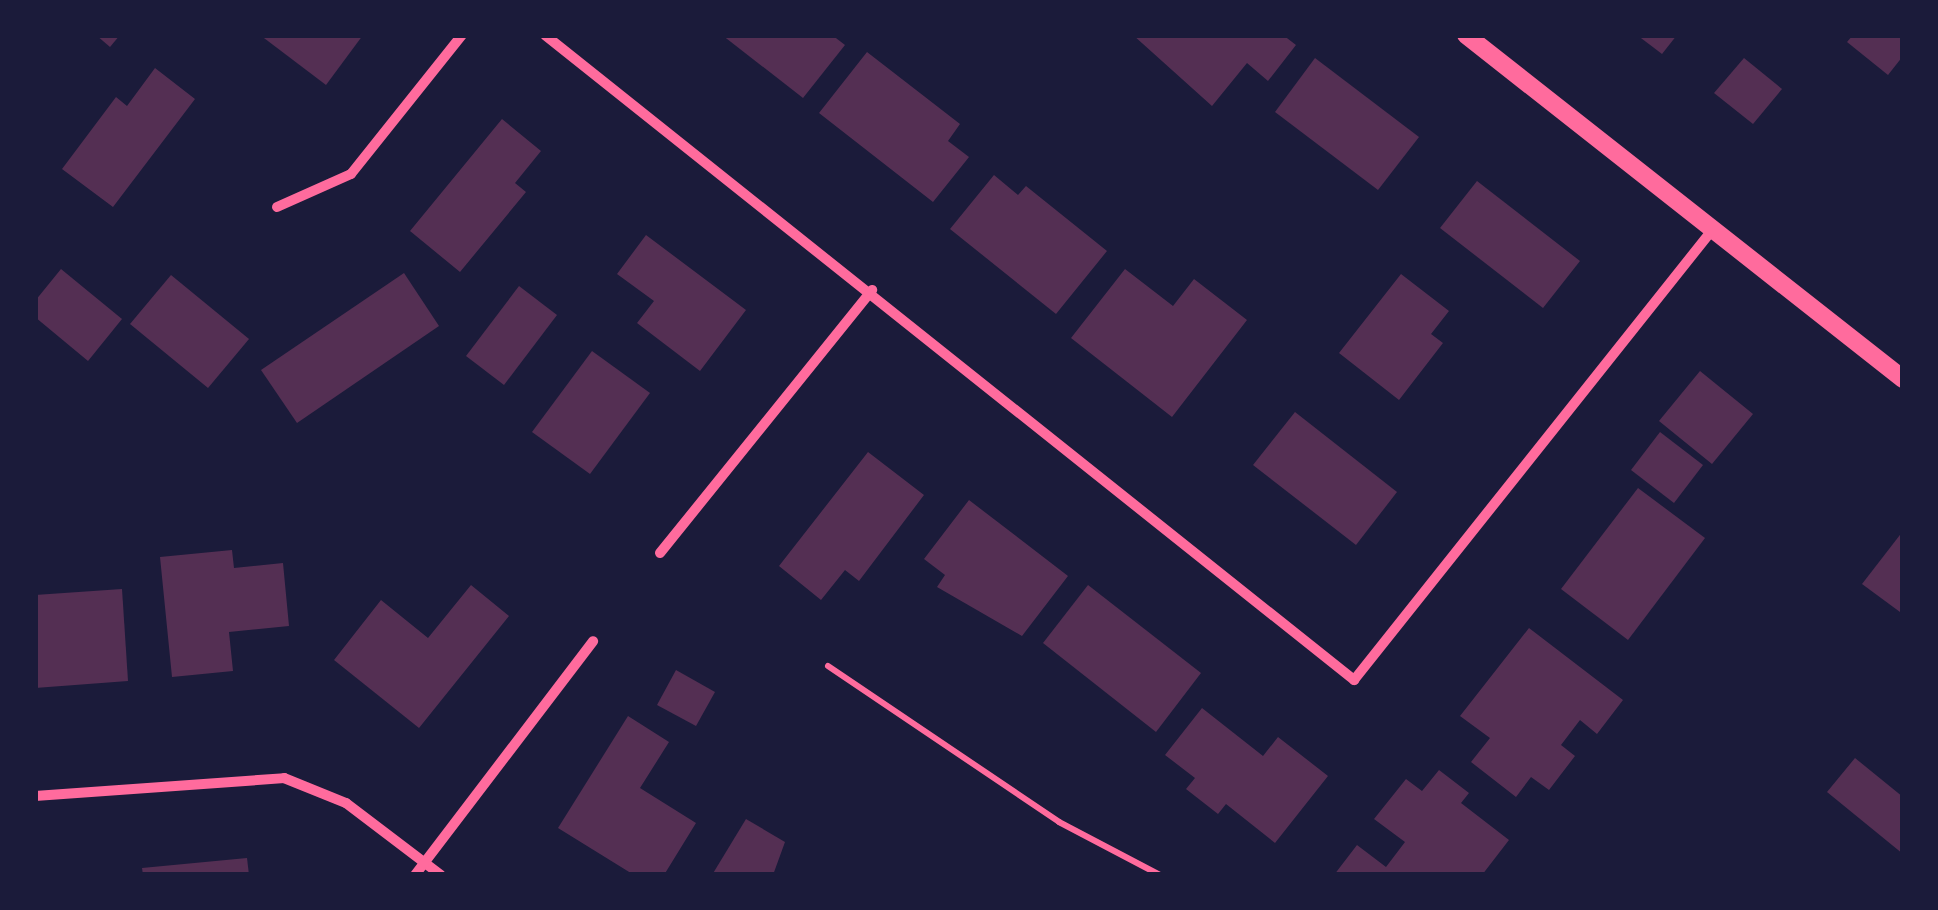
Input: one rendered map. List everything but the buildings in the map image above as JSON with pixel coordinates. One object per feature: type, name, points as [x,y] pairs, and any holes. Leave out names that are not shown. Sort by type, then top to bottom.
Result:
[{"type":"street","points":[[277,207],[351,174],[462,35]]},
{"type":"street","points":[[545,35],[872,290],[1354,680],[1713,230]]},
{"type":"street","points":[[1466,35],[1903,379]]},
{"type":"street","points":[[660,553],[872,290]]},
{"type":"street","points":[[415,875],[594,640]]},
{"type":"street","points":[[35,796],[284,778],[346,803],[441,875]]},
{"type":"path","points":[[828,666],[1059,822],[1160,875]]}]
